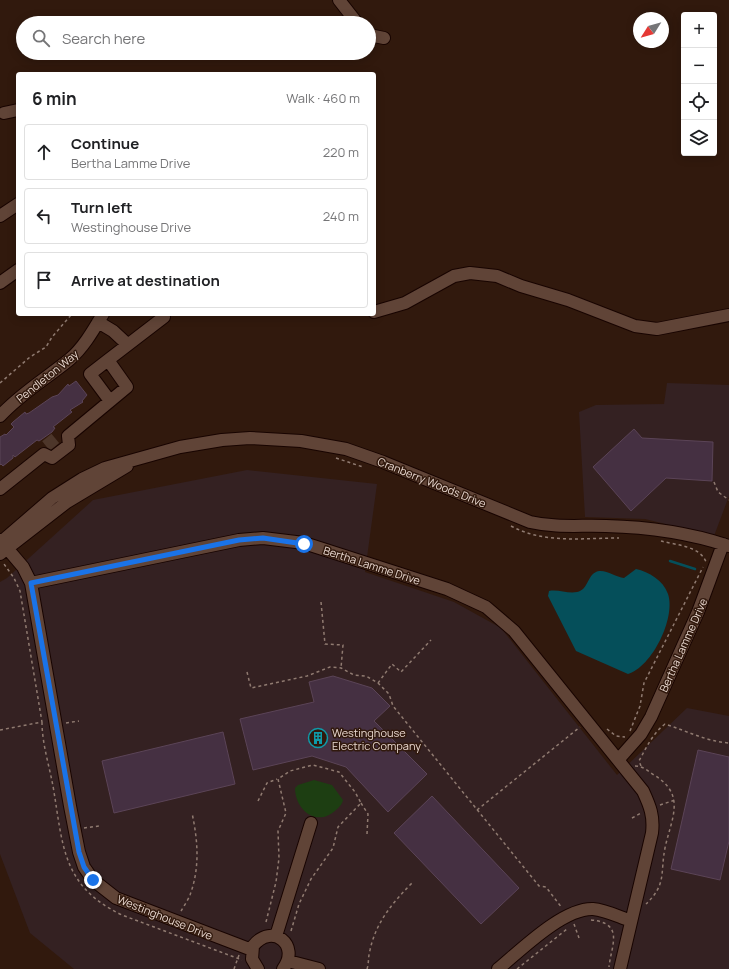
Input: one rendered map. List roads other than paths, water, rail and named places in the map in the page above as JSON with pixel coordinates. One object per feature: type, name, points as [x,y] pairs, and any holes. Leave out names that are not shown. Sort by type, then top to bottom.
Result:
[{"type":"street","points":[[339,0],[352,16]]},
{"type":"street","points":[[376,36],[384,38]]},
{"type":"street","points":[[4,113],[16,110]]},
{"type":"street","points":[[0,216],[16,205]]},
{"type":"street","points":[[0,283],[16,271]]},
{"type":"street","points":[[376,311],[405,303],[454,276],[470,272],[497,276],[521,286],[568,300],[635,326],[657,329],[729,315]]},
{"type":"street","points":[[110,401],[90,374],[164,317]]},
{"type":"street","points":[[101,318],[127,344]]},
{"type":"street","name":"Pendleton Way","points":[[0,416],[28,390],[71,358],[82,346],[101,318]]},
{"type":"street","points":[[0,489],[45,450],[52,458],[68,445],[62,437],[127,387],[108,360]]},
{"type":"street","name":"Cranberry Woods Drive","points":[[2,548],[52,498],[105,468],[135,461],[180,447],[222,440],[273,438],[301,441],[346,450],[370,457],[530,522],[541,524],[644,528],[670,531],[726,545]]},
{"type":"street","name":"Bertha Lamme Drive","points":[[31,583],[239,540],[263,538],[304,544],[447,589],[486,607],[514,631],[643,791],[654,818],[652,833],[620,969]]},
{"type":"street","name":"Bertha Lamme Drive","points":[[618,760],[641,734],[651,717],[726,545]]},
{"type":"street","name":"Westinghouse Drive","points":[[2,548],[23,568],[31,583],[71,812],[79,852],[84,867],[93,880],[116,898],[252,950]]},
{"type":"street","points":[[276,936],[311,823]]},
{"type":"street","points":[[498,969],[568,915],[576,911],[594,909],[631,921]]},
{"type":"street","points":[[258,969],[252,959],[252,950],[257,941],[263,937],[276,936],[286,944],[289,950],[286,965],[320,969]]},
{"type":"water","points":[[636,569],[655,577],[663,585],[668,594],[670,604],[665,628],[653,652],[646,662],[637,670],[628,674],[576,651],[548,596],[549,591],[581,591],[595,572],[605,572],[624,578]]},
{"type":"waterway","points":[[670,561],[695,569]]},
{"type":"tunnel","points":[[46,446],[57,437]]},
{"type":"place","name":"Westinghouse Electric Company","points":[[318,738]]}]
